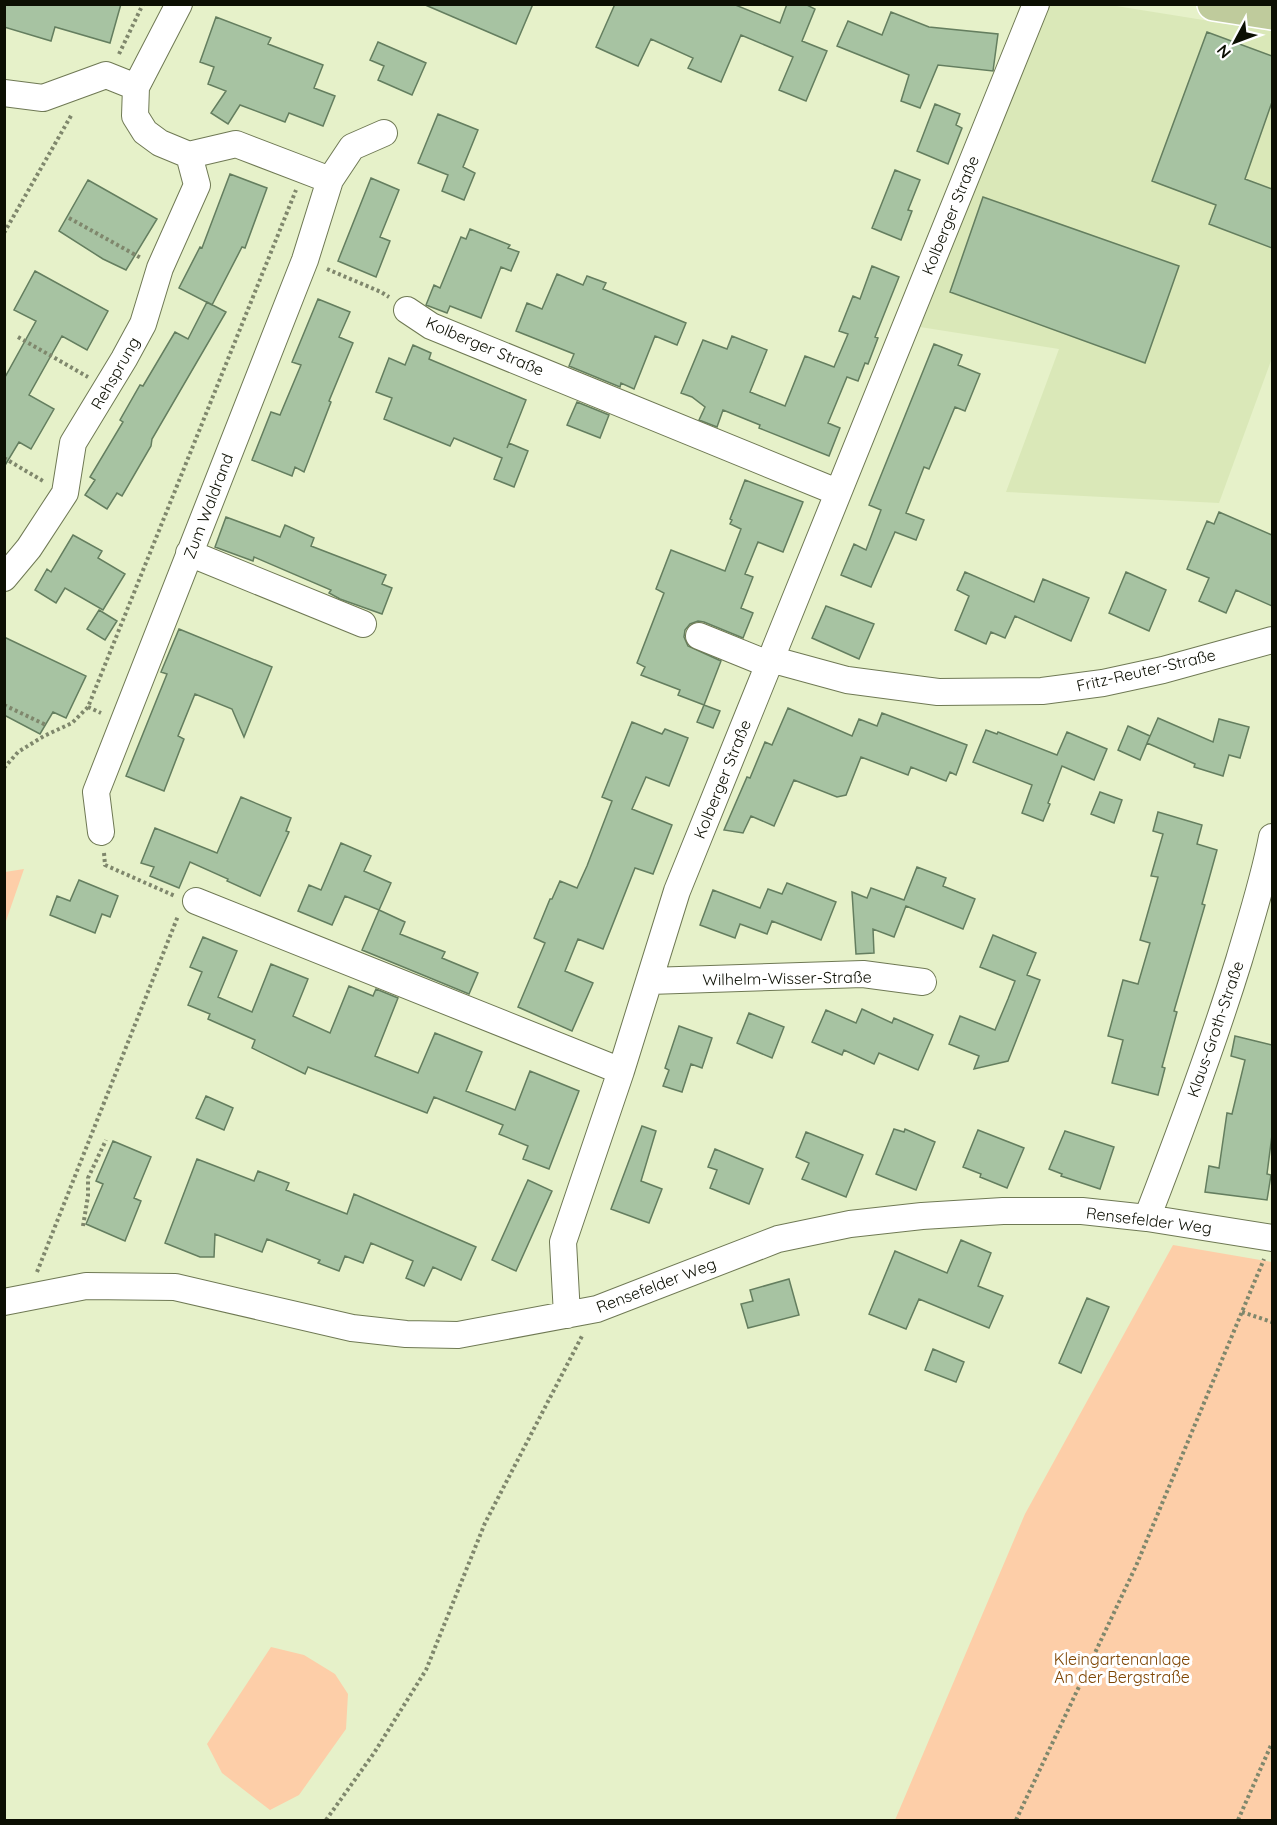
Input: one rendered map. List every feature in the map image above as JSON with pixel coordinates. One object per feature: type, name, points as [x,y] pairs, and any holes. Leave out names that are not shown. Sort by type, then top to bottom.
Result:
[{"type":"main road","points":[[1214,4],[1272,13]]},
{"type":"street","points":[[179,4],[135,87],[135,116],[146,132],[160,143],[189,156],[236,144],[330,180]]},
{"type":"street","name":"Kolberger Straße","points":[[567,1315],[563,1242],[621,1071],[677,891],[1036,4]]},
{"type":"street","points":[[4,93],[43,98],[98,78],[135,87]]},
{"type":"street","name":"Zum Waldrand","points":[[101,832],[96,792],[305,260],[330,180],[352,147],[384,133]]},
{"type":"street","name":"Rehsprung","points":[[4,578],[29,548],[65,493],[74,442],[143,324],[160,268],[197,184],[189,156]]},
{"type":"street","name":"Kolberger Straße","points":[[407,310],[431,326],[837,492]]},
{"type":"street","points":[[189,553],[363,624]]},
{"type":"street","name":"Fritz-Reuter-Straße","points":[[699,636],[769,662],[847,680],[938,692],[1042,691],[1103,683],[1163,670],[1272,640]]},
{"type":"street","name":"Klaus-Groth-Straße","points":[[1147,1218],[1181,1132],[1226,1002],[1265,875],[1272,837]]},
{"type":"street","points":[[190,900],[621,1071]]},
{"type":"street","name":"Wilhelm-Wisser-Straße","points":[[650,981],[863,974],[923,981]]},
{"type":"street","name":"Rensefelder Weg","points":[[16,1300],[86,1286],[175,1287],[352,1328],[406,1334],[458,1335],[597,1309],[778,1239],[850,1224],[922,1216],[1003,1211],[1082,1211],[1147,1218],[1270,1244]]},
{"type":"path","points":[[4,233],[98,78],[114,65],[143,4]]},
{"type":"path","points":[[4,768],[18,752],[72,723],[88,707],[304,170]]},
{"type":"path","points":[[69,218],[160,268]]},
{"type":"path","name":"Kolberger Straße","points":[[305,260],[381,292],[407,310]]},
{"type":"path","points":[[18,337],[106,388]]},
{"type":"path","points":[[4,458],[65,493]]},
{"type":"path","points":[[4,705],[46,725]]},
{"type":"path","points":[[16,1300],[190,900],[173,896],[105,865],[101,832]]},
{"type":"path","points":[[83,1226],[88,1196],[88,1178],[106,1140]]},
{"type":"path","points":[[1016,1821],[1136,1566],[1270,1244]]},
{"type":"path","points":[[326,1821],[374,1753],[426,1670],[484,1523],[597,1309]]},
{"type":"path","points":[[1242,1312],[1272,1322]]},
{"type":"path","points":[[1238,1821],[1272,1743]]},
{"type":"shaded area","points":[[1049,5],[1110,5],[1272,31],[1272,358],[1219,503],[1006,492],[1059,349],[920,327]]},
{"type":"green space","points":[[24,869],[5,924],[5,872]]},
{"type":"green space","name":"Kleingartenanlage An der Bergstraße","points":[[1173,1245],[1272,1262],[1272,1820],[895,1820],[1025,1514]]},
{"type":"green space","points":[[271,1647],[304,1655],[335,1674],[348,1694],[346,1729],[299,1795],[270,1810],[222,1773],[207,1744]]},
{"type":"building","points":[[4,4],[121,4],[110,43],[55,27],[51,41],[4,27]]},
{"type":"building","points":[[423,4],[533,4],[516,44]]},
{"type":"building","points":[[615,4],[733,4],[780,23],[787,4],[805,4],[815,9],[802,41],[827,51],[806,101],[779,90],[793,57],[741,35],[721,82],[688,68],[693,58],[651,39],[638,66],[596,47]]},
{"type":"building","points":[[891,12],[929,27],[998,34],[993,71],[938,65],[920,108],[901,101],[909,75],[837,46],[848,21],[882,35]]},
{"type":"building","points":[[216,17],[271,38],[268,44],[323,65],[314,88],[335,96],[323,126],[289,113],[285,122],[240,105],[228,124],[211,113],[226,91],[208,84],[214,67],[200,62]]},
{"type":"building","points":[[1207,32],[1272,56],[1272,102],[1245,179],[1272,189],[1272,248],[1209,224],[1216,205],[1152,181]]},
{"type":"building","points":[[378,42],[426,63],[412,95],[378,80],[384,66],[370,60]]},
{"type":"building","points":[[935,104],[960,114],[956,125],[962,128],[948,164],[917,151]]},
{"type":"building","points":[[438,114],[478,130],[463,167],[475,173],[464,200],[442,191],[448,175],[418,163]]},
{"type":"building","points":[[895,170],[920,180],[908,210],[912,211],[901,240],[872,228]]},
{"type":"building","points":[[230,174],[267,188],[245,248],[242,247],[212,305],[179,288],[200,247],[202,248]]},
{"type":"building","points":[[371,178],[399,190],[380,237],[390,241],[376,277],[338,261]]},
{"type":"building","points":[[88,180],[157,219],[126,270],[103,259],[59,231]]},
{"type":"building","points":[[983,197],[1179,266],[1145,363],[950,292]]},
{"type":"building","points":[[470,229],[510,245],[508,248],[519,252],[511,271],[501,267],[481,318],[450,306],[447,313],[426,305],[434,285],[440,288],[461,237],[466,239]]},
{"type":"building","points":[[872,266],[899,277],[875,337],[878,338],[868,364],[865,363],[858,381],[847,377],[828,423],[840,428],[829,456],[759,428],[760,425],[723,410],[717,427],[699,420],[705,407],[692,397],[681,393],[703,340],[727,349],[732,336],[767,350],[750,392],[785,406],[805,356],[834,367],[848,334],[839,331],[853,296],[860,299]]},
{"type":"building","points":[[35,271],[108,311],[87,350],[62,336],[29,395],[54,409],[31,449],[19,442],[4,467],[4,379],[36,321],[14,310]]},
{"type":"building","points":[[557,274],[583,285],[587,276],[606,283],[603,289],[686,323],[677,345],[655,336],[634,389],[621,383],[620,387],[569,366],[574,354],[516,331],[527,303],[542,309]]},
{"type":"building","points":[[318,299],[350,312],[339,337],[353,343],[329,401],[331,402],[304,472],[295,467],[292,476],[252,460],[271,412],[280,415],[301,365],[292,362]]},
{"type":"building","points":[[207,302],[226,312],[152,439],[151,446],[122,496],[117,493],[107,509],[85,495],[95,480],[90,477],[123,422],[120,420],[140,385],[143,386],[175,332],[188,339]]},
{"type":"building","points":[[934,344],[962,355],[958,365],[980,374],[965,411],[955,407],[929,469],[924,467],[906,513],[924,520],[916,540],[895,532],[871,587],[841,575],[854,544],[866,550],[881,510],[869,505]]},
{"type":"building","points":[[413,345],[431,353],[429,359],[526,400],[507,448],[509,443],[528,451],[514,487],[494,479],[502,458],[454,438],[450,446],[384,419],[392,398],[376,392],[389,358],[405,365]]},
{"type":"building","points":[[577,402],[609,415],[600,438],[567,425]]},
{"type":"building","points":[[745,480],[803,502],[783,552],[758,542],[745,574],[753,577],[741,608],[753,613],[743,638],[698,621],[690,624],[685,630],[684,637],[688,646],[721,661],[704,705],[678,695],[680,690],[641,675],[645,667],[637,663],[664,593],[656,589],[671,550],[725,571],[741,529],[730,524],[732,520],[730,519]]},
{"type":"building","points":[[1219,512],[1272,535],[1272,606],[1236,590],[1226,613],[1199,601],[1209,578],[1187,569],[1207,521],[1214,524]]},
{"type":"building","points":[[226,517],[280,537],[285,525],[314,538],[311,546],[386,575],[382,584],[392,588],[382,614],[340,599],[329,593],[331,590],[254,557],[253,561],[215,547]]},
{"type":"building","points":[[73,535],[102,551],[98,558],[125,574],[103,610],[65,588],[56,603],[35,590],[47,569],[51,572]]},
{"type":"building","points":[[965,572],[1034,602],[1043,579],[1089,598],[1071,641],[1015,616],[1005,638],[991,632],[986,644],[955,630],[969,596],[957,590]]},
{"type":"building","points":[[1126,572],[1166,590],[1149,631],[1109,613]]},
{"type":"building","points":[[826,606],[874,624],[859,659],[812,638]]},
{"type":"building","points":[[99,610],[117,621],[105,640],[87,629]]},
{"type":"building","points":[[179,629],[272,667],[244,737],[232,709],[195,694],[178,736],[184,739],[164,791],[126,776],[167,674],[161,672]]},
{"type":"building","points":[[4,637],[86,676],[66,718],[53,712],[40,734],[4,715]]},
{"type":"building","points":[[704,705],[720,711],[713,728],[697,722]]},
{"type":"building","points":[[788,708],[852,736],[859,719],[877,726],[882,713],[967,745],[956,775],[950,772],[946,781],[911,767],[908,775],[861,757],[846,795],[837,797],[794,780],[774,826],[751,816],[743,833],[724,830],[765,742],[772,745]]},
{"type":"building","points":[[1158,718],[1213,742],[1219,719],[1249,727],[1240,758],[1229,755],[1223,776],[1194,767],[1195,764],[1147,743]]},
{"type":"building","points":[[632,722],[662,734],[665,729],[688,738],[669,786],[646,777],[632,809],[672,825],[653,874],[635,868],[603,949],[578,939],[565,971],[593,983],[572,1031],[518,1007],[545,943],[534,938],[550,899],[560,881],[577,888],[587,866],[612,801],[602,797]]},
{"type":"building","points":[[1128,726],[1150,736],[1140,760],[1118,750]]},
{"type":"building","points":[[986,730],[997,734],[998,732],[1057,755],[1067,732],[1107,749],[1094,780],[1062,766],[1043,821],[1022,813],[1032,785],[973,762]]},
{"type":"building","points":[[1100,792],[1122,800],[1114,823],[1091,814]]},
{"type":"building","points":[[241,797],[291,818],[286,831],[289,832],[260,896],[190,862],[179,888],[150,876],[154,867],[141,863],[155,828],[217,853]]},
{"type":"building","points":[[1158,812],[1202,825],[1197,844],[1217,850],[1202,904],[1205,905],[1174,1011],[1177,1012],[1162,1067],[1165,1068],[1158,1095],[1112,1083],[1123,1040],[1108,1036],[1123,980],[1138,984],[1150,943],[1140,940],[1158,877],[1151,876],[1163,834],[1153,831]]},
{"type":"building","points":[[341,843],[371,856],[364,871],[391,883],[379,910],[345,896],[332,925],[298,911],[309,885],[321,890]]},
{"type":"building","points":[[917,867],[946,878],[943,886],[975,899],[963,929],[906,906],[894,937],[873,929],[874,953],[856,954],[852,892],[867,898],[871,888],[904,900]]},
{"type":"building","points":[[79,880],[118,896],[110,917],[102,914],[95,933],[50,915],[57,896],[70,901]]},
{"type":"building","points":[[787,883],[836,902],[821,940],[772,921],[767,934],[740,924],[735,938],[700,925],[713,890],[760,908],[768,889],[782,894]]},
{"type":"building","points":[[379,910],[405,922],[400,934],[445,952],[442,958],[478,973],[469,994],[362,950]]},
{"type":"building","points":[[993,935],[1036,953],[1027,975],[1040,980],[1008,1061],[974,1069],[979,1056],[949,1044],[960,1016],[995,1030],[1008,999],[1015,981],[980,967]]},
{"type":"building","points":[[203,937],[237,951],[218,997],[252,1012],[271,964],[308,979],[293,1016],[330,1033],[349,986],[373,996],[376,989],[398,998],[375,1056],[418,1073],[435,1033],[482,1052],[466,1091],[515,1110],[530,1071],[579,1091],[549,1169],[523,1159],[528,1146],[499,1134],[503,1125],[434,1097],[427,1113],[308,1067],[305,1074],[252,1048],[255,1040],[208,1019],[210,1014],[188,1005],[202,972],[190,967]]},
{"type":"building","points":[[862,1009],[892,1023],[894,1018],[933,1035],[918,1070],[879,1053],[874,1064],[844,1050],[842,1055],[812,1042],[826,1010],[856,1023]]},
{"type":"building","points":[[749,1013],[784,1027],[772,1058],[737,1043]]},
{"type":"building","points":[[679,1026],[712,1038],[702,1068],[691,1064],[682,1092],[663,1086],[669,1070],[665,1068]]},
{"type":"building","points":[[1235,1036],[1272,1045],[1272,1135],[1267,1174],[1271,1175],[1267,1200],[1205,1192],[1209,1166],[1219,1168],[1227,1113],[1232,1114],[1245,1060],[1231,1056]]},
{"type":"building","points":[[206,1096],[233,1108],[224,1130],[196,1118]]},
{"type":"building","points":[[642,1126],[656,1131],[641,1181],[662,1189],[649,1223],[611,1209]]},
{"type":"building","points":[[894,1129],[904,1132],[905,1129],[935,1142],[916,1190],[876,1174]]},
{"type":"building","points":[[978,1130],[1024,1148],[1007,1188],[963,1167]]},
{"type":"building","points":[[1065,1131],[1114,1147],[1100,1189],[1061,1176],[1062,1174],[1049,1169]]},
{"type":"building","points":[[806,1132],[863,1155],[846,1197],[802,1179],[809,1163],[796,1157]]},
{"type":"building","points":[[113,1141],[151,1157],[134,1198],[141,1201],[125,1241],[86,1224],[103,1184],[96,1181]]},
{"type":"building","points":[[715,1149],[763,1169],[749,1204],[710,1188],[717,1170],[708,1167]]},
{"type":"building","points":[[197,1159],[254,1181],[258,1171],[289,1183],[286,1190],[347,1214],[354,1194],[476,1247],[461,1280],[433,1267],[424,1286],[406,1278],[413,1261],[371,1243],[363,1263],[345,1256],[339,1271],[318,1263],[320,1260],[267,1239],[262,1252],[215,1234],[214,1257],[200,1257],[165,1243]]},
{"type":"building","points":[[528,1180],[552,1191],[516,1271],[492,1260]]},
{"type":"building","points":[[961,1240],[991,1253],[978,1286],[1003,1296],[989,1328],[919,1299],[906,1329],[869,1314],[895,1251],[947,1273]]},
{"type":"building","points":[[789,1279],[799,1315],[748,1328],[741,1304],[753,1301],[750,1290]]},
{"type":"building","points":[[1087,1298],[1109,1307],[1081,1373],[1059,1363]]},
{"type":"building","points":[[933,1349],[964,1362],[956,1382],[925,1370]]}]
